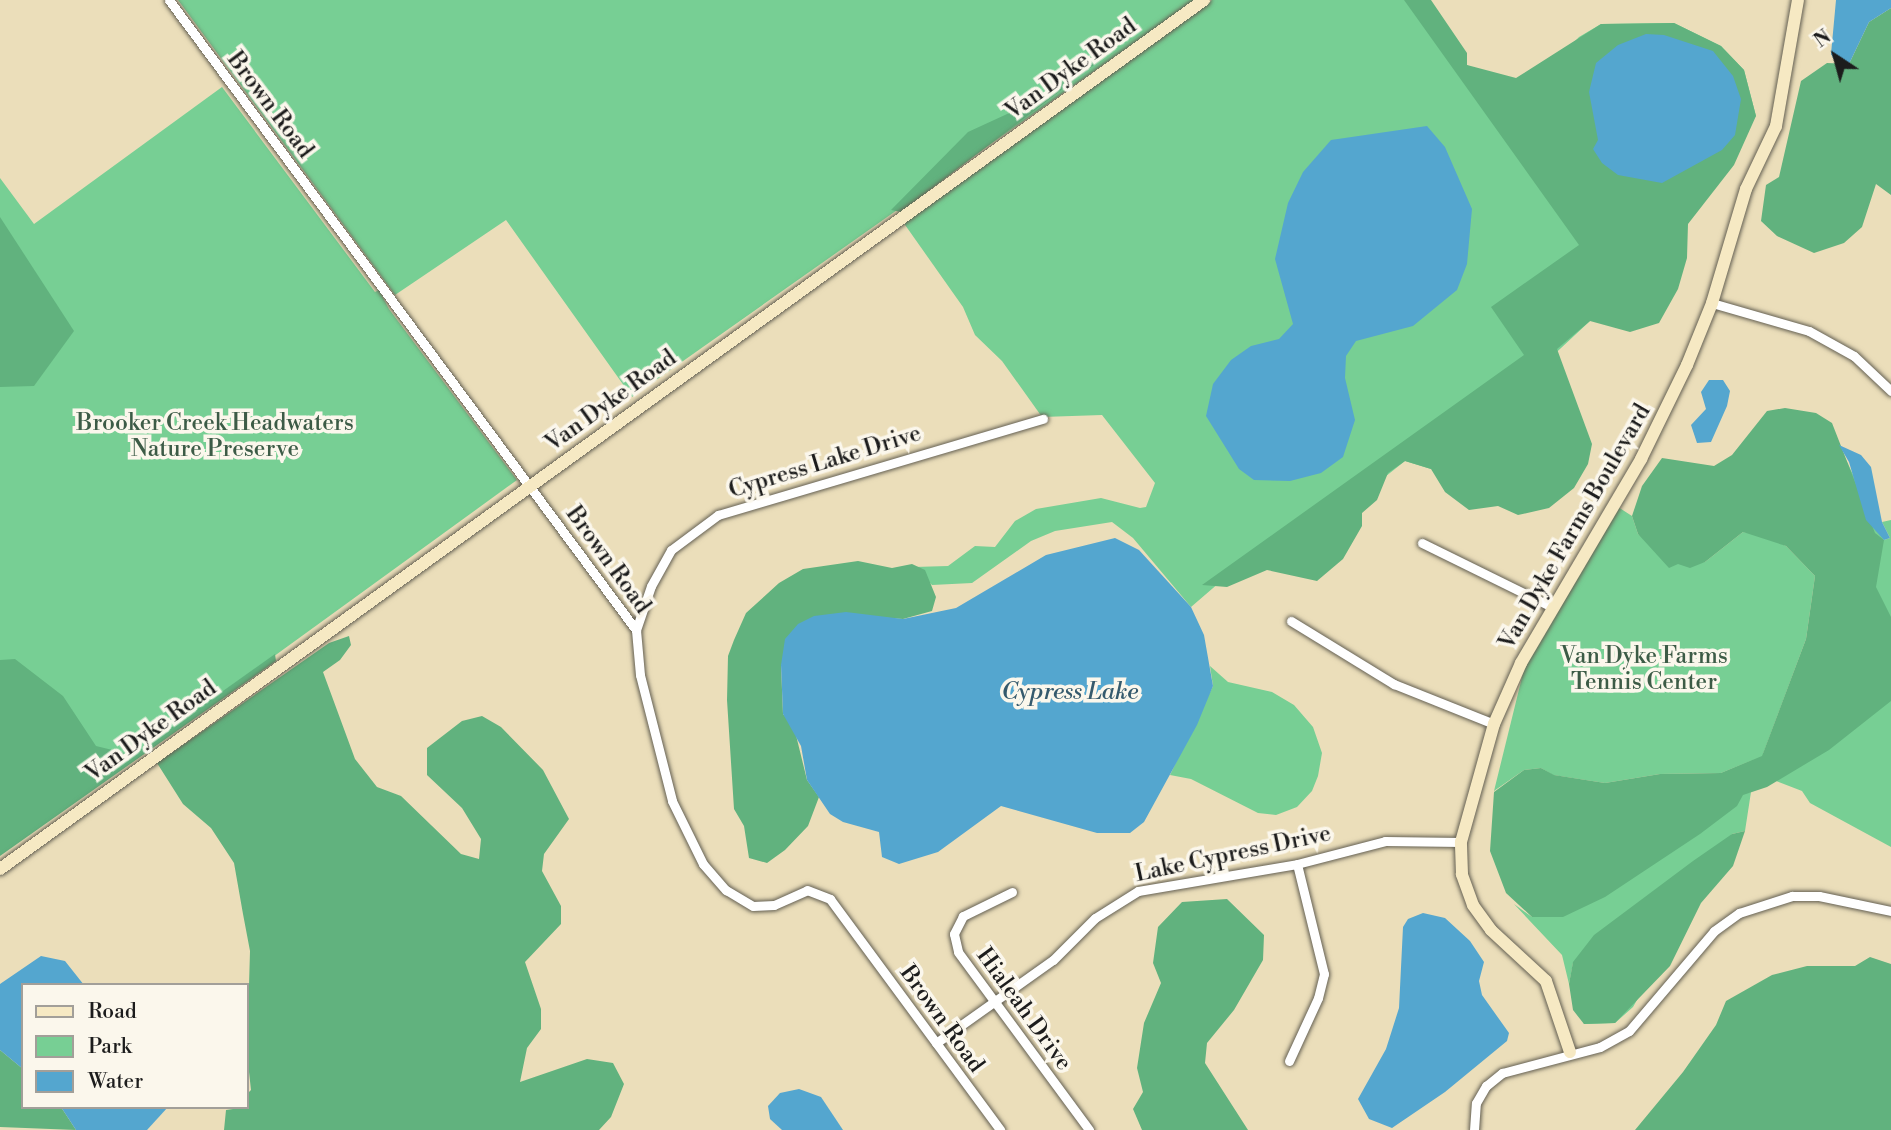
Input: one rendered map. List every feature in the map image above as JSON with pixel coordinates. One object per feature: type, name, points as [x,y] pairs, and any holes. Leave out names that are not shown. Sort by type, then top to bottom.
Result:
[{"type":"main road","name":"Van Dyke Road","points":[[0,862],[43,834],[1203,0]]},
{"type":"main road","name":"Van Dyke Farms Boulevard","points":[[1570,1052],[1546,981],[1491,930],[1473,905],[1462,874],[1461,842],[1494,724],[1552,607],[1641,459],[1712,303],[1746,190],[1776,126],[1798,0]]},
{"type":"main road","name":"Van Dyke Road","points":[[0,869],[43,834]]},
{"type":"street","name":"Brown Road","points":[[169,0],[636,630],[640,675],[672,801],[703,864],[726,890],[753,906],[774,905],[807,890],[830,899],[1000,1130]]},
{"type":"street","points":[[1712,303],[1809,331],[1854,356],[1891,391]]},
{"type":"street","name":"Cypress Lake Drive","points":[[636,630],[651,586],[671,550],[718,515],[1044,419]]},
{"type":"street","points":[[1422,543],[1552,607]]},
{"type":"street","points":[[1291,621],[1394,684],[1494,724]]},
{"type":"street","name":"Lake Cypress Drive","points":[[936,1043],[1053,960],[1095,918],[1138,891],[1297,864],[1385,841],[1461,842]]},
{"type":"street","points":[[1289,1061],[1318,998],[1324,974],[1297,864]]},
{"type":"street","name":"Hialeah Drive","points":[[1012,892],[963,916],[954,934],[958,952],[1089,1130]]},
{"type":"street","points":[[1474,1130],[1476,1103],[1486,1086],[1502,1073],[1570,1052],[1600,1046],[1629,1031],[1714,931],[1748,909],[1792,896],[1819,896],[1891,911]]},
{"type":"green space","points":[[178,0],[1195,0],[632,397],[506,220],[395,295]]},
{"type":"green space","points":[[1212,0],[1416,0],[1467,65],[1510,93],[1537,82],[1579,37],[1601,24],[1674,23],[1721,46],[1744,70],[1756,116],[1590,321],[1431,469],[1405,461],[1279,561],[1227,576],[1191,607],[1133,538],[1112,522],[1055,531],[1031,541],[972,583],[932,585],[914,567],[948,566],[975,546],[995,547],[1015,521],[1036,509],[1101,498],[1140,508],[1146,507],[1155,483],[1102,415],[1042,417],[1002,361],[975,335],[963,307],[903,222]]},
{"type":"green space","points":[[1404,0],[1431,0],[1467,53],[1467,65],[1516,78],[1601,24],[1674,23],[1721,46],[1744,70],[1756,116],[1734,165],[1688,224],[1687,258],[1678,289],[1659,323],[1630,332],[1590,321],[1557,349],[1592,444],[1588,464],[1574,488],[1549,508],[1518,515],[1498,506],[1469,510],[1445,492],[1431,469],[1405,461],[1388,473],[1377,500],[1362,513],[1362,526],[1343,559],[1317,581],[1267,570],[1227,587],[1202,585],[1524,355],[1491,307],[1579,245]]},
{"type":"green space","points":[[1891,8],[1891,195],[1876,184],[1862,227],[1844,243],[1814,253],[1777,236],[1761,221],[1766,185],[1779,177],[1801,81],[1827,63],[1849,64],[1869,22]]},
{"type":"green space","points":[[1099,46],[1106,56],[901,212],[891,210],[968,132],[1033,102],[1094,55]]},
{"type":"green space","name":"Brooker Creek Headwaters Nature Preserve","points":[[222,87],[375,292],[379,290],[389,309],[517,480],[0,855],[0,178],[34,224]]},
{"type":"green space","points":[[0,217],[74,331],[34,386],[0,387]]},
{"type":"green space","points":[[1785,408],[1816,413],[1832,423],[1875,533],[1884,540],[1876,587],[1891,617],[1891,701],[1829,750],[1767,787],[1743,795],[1737,806],[1700,834],[1605,897],[1563,917],[1532,917],[1506,893],[1490,851],[1494,792],[1524,770],[1541,768],[1554,775],[1605,783],[1660,774],[1721,773],[1762,756],[1806,639],[1815,576],[1786,546],[1743,532],[1705,562],[1690,568],[1678,564],[1669,568],[1638,534],[1632,516],[1642,486],[1662,458],[1714,466],[1732,455],[1767,411]]},
{"type":"green space","name":"Van Dyke Farms Tennis Center","points":[[1839,445],[1884,540],[1890,538],[1882,522],[1891,520],[1891,847],[1810,803],[1802,791],[1771,779],[1746,793],[1751,792],[1745,831],[1732,834],[1633,1007],[1615,1023],[1584,1024],[1576,1004],[1573,963],[1569,984],[1562,955],[1514,904],[1532,917],[1691,786],[1760,757],[1721,773],[1660,774],[1605,783],[1553,775],[1541,768],[1524,770],[1494,791],[1526,661],[1618,507],[1632,516],[1638,534],[1678,564],[1705,562],[1743,532],[1760,534],[1786,546],[1815,576],[1806,639],[1763,754],[1777,740],[1828,580],[1714,476]]},
{"type":"green space","points":[[858,561],[892,568],[912,564],[925,570],[936,597],[932,611],[903,619],[876,617],[781,665],[783,714],[794,727],[807,780],[819,797],[808,826],[785,850],[767,863],[749,858],[744,826],[734,809],[727,700],[728,656],[746,613],[779,583],[803,569]]},
{"type":"green space","points":[[349,636],[351,645],[340,660],[323,672],[355,759],[377,787],[401,796],[461,854],[479,859],[481,839],[462,808],[427,775],[427,748],[462,721],[482,716],[501,727],[543,770],[569,819],[544,854],[542,871],[561,906],[561,924],[525,962],[541,1009],[541,1029],[527,1048],[520,1082],[587,1059],[613,1063],[624,1084],[611,1117],[599,1130],[224,1130],[226,1110],[248,1109],[248,1093],[251,1090],[248,1063],[250,951],[234,863],[211,828],[183,804],[157,763],[329,643]]},
{"type":"green space","points":[[275,654],[276,661],[0,856],[0,660],[15,659],[63,696],[96,746],[133,755]]},
{"type":"green space","points":[[1210,666],[1228,682],[1272,692],[1294,705],[1313,727],[1322,753],[1318,776],[1312,791],[1297,807],[1276,815],[1258,813],[1191,779],[1170,775],[1213,686]]},
{"type":"green space","points":[[1745,831],[1733,866],[1701,903],[1670,966],[1615,1023],[1584,1024],[1573,1010],[1569,984],[1573,962],[1594,935],[1732,834]]},
{"type":"green space","points":[[1227,899],[1264,935],[1263,960],[1234,1010],[1207,1043],[1205,1063],[1248,1130],[1142,1130],[1133,1109],[1143,1092],[1137,1068],[1144,1023],[1161,983],[1153,963],[1158,927],[1182,902]]},
{"type":"green space","points":[[1870,957],[1891,964],[1891,1130],[1635,1130],[1683,1072],[1716,1025],[1726,1001],[1772,975],[1807,966],[1855,966]]},
{"type":"green space","points":[[0,1050],[21,1067],[21,1109],[62,1109],[76,1130],[0,1127]]},
{"type":"water","points":[[1836,0],[1891,0],[1891,8],[1869,22],[1849,64],[1837,65],[1831,54]]},
{"type":"water","points":[[1646,34],[1664,35],[1713,51],[1733,76],[1741,99],[1735,135],[1722,150],[1662,183],[1618,175],[1602,163],[1593,149],[1598,140],[1589,92],[1596,63],[1618,45]]},
{"type":"water","points":[[1427,126],[1445,147],[1472,209],[1467,264],[1457,290],[1413,326],[1356,341],[1346,356],[1345,378],[1355,420],[1343,457],[1321,473],[1290,481],[1254,480],[1239,469],[1206,416],[1213,384],[1231,360],[1251,346],[1279,339],[1293,324],[1275,259],[1288,203],[1303,172],[1331,140]]},
{"type":"water","points":[[1709,380],[1723,380],[1730,391],[1727,406],[1711,442],[1697,443],[1691,425],[1706,409],[1701,392]]},
{"type":"water","points":[[1839,445],[1861,455],[1871,467],[1882,522],[1890,538],[1884,540],[1866,520],[1849,462]]},
{"type":"water","name":"Cypress Lake","points":[[1115,538],[1139,550],[1191,607],[1204,635],[1213,686],[1197,725],[1144,822],[1130,833],[1097,833],[1001,806],[938,852],[899,864],[882,857],[879,832],[843,822],[830,814],[807,780],[801,746],[783,714],[781,665],[785,639],[798,624],[814,616],[846,612],[903,619],[956,608],[1046,555]]},
{"type":"water","points":[[1423,913],[1445,918],[1470,941],[1484,962],[1479,981],[1482,995],[1509,1033],[1507,1041],[1445,1092],[1392,1128],[1369,1119],[1358,1099],[1386,1049],[1399,1008],[1403,927],[1408,919]]},
{"type":"water","points":[[41,956],[65,961],[82,983],[21,983],[21,1067],[0,1050],[0,984]]},
{"type":"water","points":[[799,1089],[821,1097],[843,1130],[782,1130],[770,1119],[768,1106],[780,1093]]},
{"type":"water","points":[[62,1109],[166,1109],[147,1130],[76,1130]]}]
